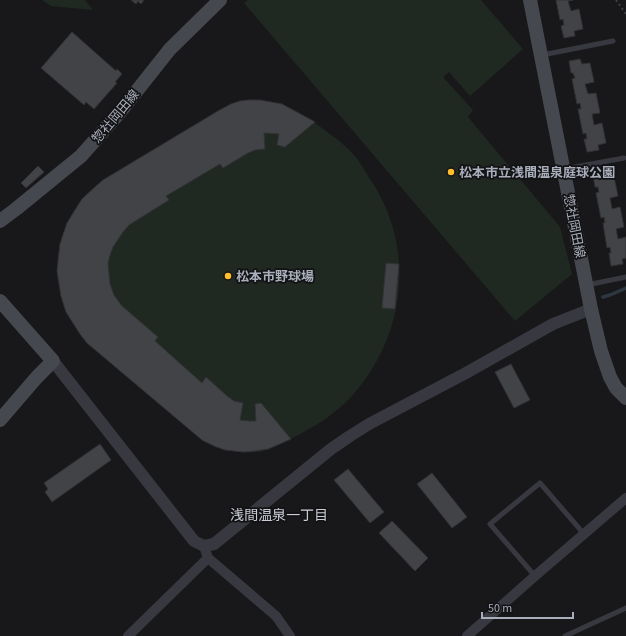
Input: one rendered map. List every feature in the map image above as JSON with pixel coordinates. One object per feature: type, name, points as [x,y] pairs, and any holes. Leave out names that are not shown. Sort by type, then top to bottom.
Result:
[{"type":"main road","name":"惣社岡田線","points":[[0,221],[81,156],[120,112],[170,49],[220,0]]},
{"type":"main road","name":"惣社岡田線","points":[[530,0],[586,286],[601,351],[610,377],[616,388],[626,398]]},
{"type":"main road","points":[[0,302],[53,361],[37,377],[0,420]]},
{"type":"street","points":[[128,636],[214,544],[331,449],[369,424],[466,373],[553,324],[591,309]]},
{"type":"street","points":[[53,361],[194,541],[276,616],[290,636]]},
{"type":"street","points":[[467,636],[626,498]]},
{"type":"lane","points":[[541,55],[613,41]]},
{"type":"lane","points":[[564,170],[624,158]]},
{"type":"lane","points":[[586,286],[626,277]]},
{"type":"lane","points":[[535,576],[490,524],[540,483],[584,534]]},
{"type":"lane","points":[[565,636],[626,608]]},
{"type":"path","points":[[616,0],[626,14]]},
{"type":"shaded area","points":[[42,0],[85,0],[93,10],[51,6]]},
{"type":"shaded area","name":"松本市立浅間温泉庭球公園","points":[[248,0],[481,0],[523,49],[470,96],[449,72],[443,77],[473,110],[468,117],[560,227],[572,274],[515,321],[244,3]]},
{"type":"shaded area","name":"松本市野球場","points":[[248,100],[272,102],[302,114],[339,141],[361,164],[384,203],[394,231],[399,260],[399,290],[394,319],[384,347],[369,373],[350,398],[334,413],[321,422],[277,446],[261,451],[244,452],[218,447],[202,440],[87,343],[70,317],[64,304],[60,290],[57,262],[64,231],[77,206],[89,191],[103,180],[222,109],[236,102]]},
{"type":"building","points":[[131,0],[144,0],[141,4],[138,1],[136,4]]},
{"type":"building","points":[[556,0],[573,0],[568,1],[571,11],[579,9],[583,29],[574,31],[575,36],[564,38],[561,26],[564,25],[563,19],[560,20]]},
{"type":"building","points":[[72,32],[116,71],[117,69],[122,74],[115,82],[117,83],[94,109],[86,102],[84,105],[41,68]]},
{"type":"building","points":[[580,59],[582,64],[590,63],[594,82],[585,84],[588,94],[596,93],[600,113],[592,114],[594,125],[602,123],[606,143],[598,145],[599,150],[587,152],[584,139],[587,139],[586,133],[583,134],[578,109],[581,109],[580,103],[577,104],[572,79],[575,78],[573,73],[571,73],[569,61]]},
{"type":"building","points":[[248,100],[260,100],[282,104],[315,122],[285,147],[277,145],[279,134],[264,133],[265,149],[255,150],[248,153],[223,168],[220,164],[166,196],[169,200],[129,225],[113,247],[108,263],[110,284],[114,295],[122,306],[158,337],[155,341],[202,383],[206,377],[234,401],[243,403],[240,420],[256,421],[255,404],[261,403],[291,439],[268,449],[243,452],[225,450],[202,440],[87,343],[66,312],[61,296],[57,271],[60,244],[67,223],[82,199],[95,187],[103,180],[218,111],[231,104]]},
{"type":"building","points":[[38,166],[44,172],[26,188],[21,183]]},
{"type":"building","points":[[605,173],[606,179],[614,177],[618,196],[610,198],[612,209],[620,207],[624,227],[616,229],[618,239],[626,237],[626,258],[622,259],[623,264],[611,266],[609,253],[611,253],[610,247],[607,248],[603,223],[605,223],[604,217],[601,218],[596,193],[599,192],[598,187],[595,187],[593,175]]},
{"type":"building","points":[[386,263],[399,264],[395,309],[382,308]]},
{"type":"building","points":[[511,364],[530,400],[514,408],[495,372]]},
{"type":"building","points":[[100,444],[111,460],[52,502],[45,492],[48,489],[44,483]]},
{"type":"building","points":[[348,469],[384,512],[370,523],[334,480]]},
{"type":"building","points":[[432,473],[467,517],[452,528],[417,484]]},
{"type":"building","points":[[392,521],[428,558],[415,571],[379,533]]},
{"type":"waterway","points":[[603,297],[626,288]]},
{"type":"place","name":"松本市立浅間温泉庭球公園","points":[[451,172]]},
{"type":"place","name":"松本市野球場","points":[[228,276]]},
{"type":"district","name":"浅間温泉一丁目","points":[[279,515]]}]
